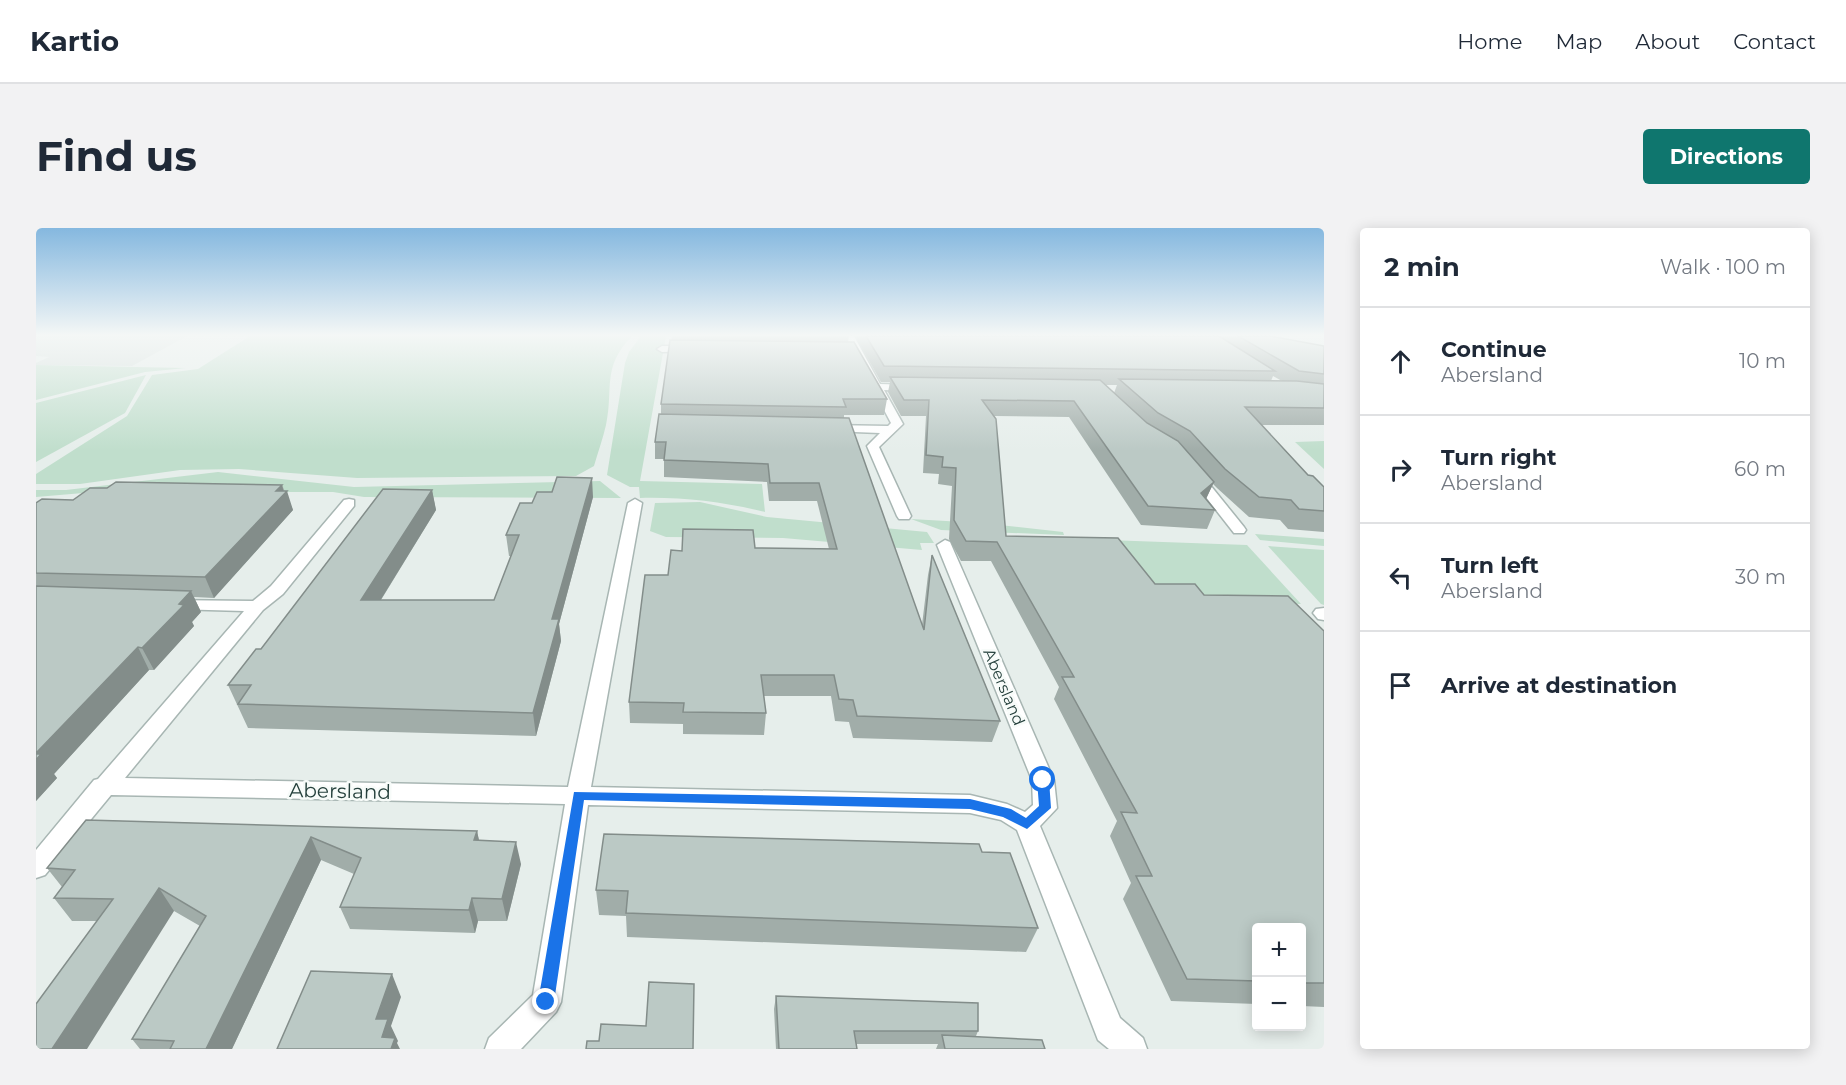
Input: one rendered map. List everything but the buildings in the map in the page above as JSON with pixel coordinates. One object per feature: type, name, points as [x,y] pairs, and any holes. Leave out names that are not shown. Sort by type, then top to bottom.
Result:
[{"type":"street","points":[[869,374],[897,424],[873,446],[904,516]]},
{"type":"street","points":[[876,387],[926,388]]},
{"type":"street","points":[[820,428],[890,430]]},
{"type":"street","points":[[1184,461],[1239,530]]},
{"type":"street","points":[[36,868],[102,786],[256,606],[277,590],[349,503]]},
{"type":"street","points":[[500,1049],[546,1002],[578,795],[635,503]]},
{"type":"street","name":"Abersland","points":[[102,786],[970,804],[1007,813],[1027,824],[1045,808],[1043,780],[945,545]]},
{"type":"street","points":[[152,603],[256,606]]},
{"type":"street","points":[[1027,824],[1109,1029],[1132,1049]]},
{"type":"green space","points":[[36,374],[136,374],[36,400]]},
{"type":"green space","points":[[611,374],[606,425],[594,466],[576,476],[357,478],[239,469],[180,470],[80,484],[36,484],[36,474],[127,416],[152,375]]},
{"type":"green space","points":[[623,374],[659,374],[640,481],[762,484],[765,512],[703,501],[640,498],[639,487],[630,487],[607,475]]},
{"type":"green space","points":[[146,375],[125,413],[36,462],[36,403]]},
{"type":"green space","points":[[1324,441],[1324,469],[1295,442]]},
{"type":"green space","points":[[218,472],[354,487],[600,481],[621,498],[364,497],[333,492],[95,492],[36,497],[36,490],[66,490]]},
{"type":"green space","points":[[700,502],[767,517],[927,532],[934,543],[920,543],[922,550],[783,538],[666,537],[650,531],[655,503]]},
{"type":"green space","points":[[911,519],[981,523],[1063,532],[1064,535],[941,530]]},
{"type":"green space","points":[[1255,534],[1324,539],[1324,546],[1260,540]]},
{"type":"green space","points":[[1107,540],[1247,545],[1301,604],[1154,602]]},
{"type":"green space","points":[[1268,546],[1324,550],[1324,605],[1321,604]]},
{"type":"route","points":[[546,1002],[578,795],[970,804],[1007,813],[1027,824],[1045,808],[1043,780]]}]
